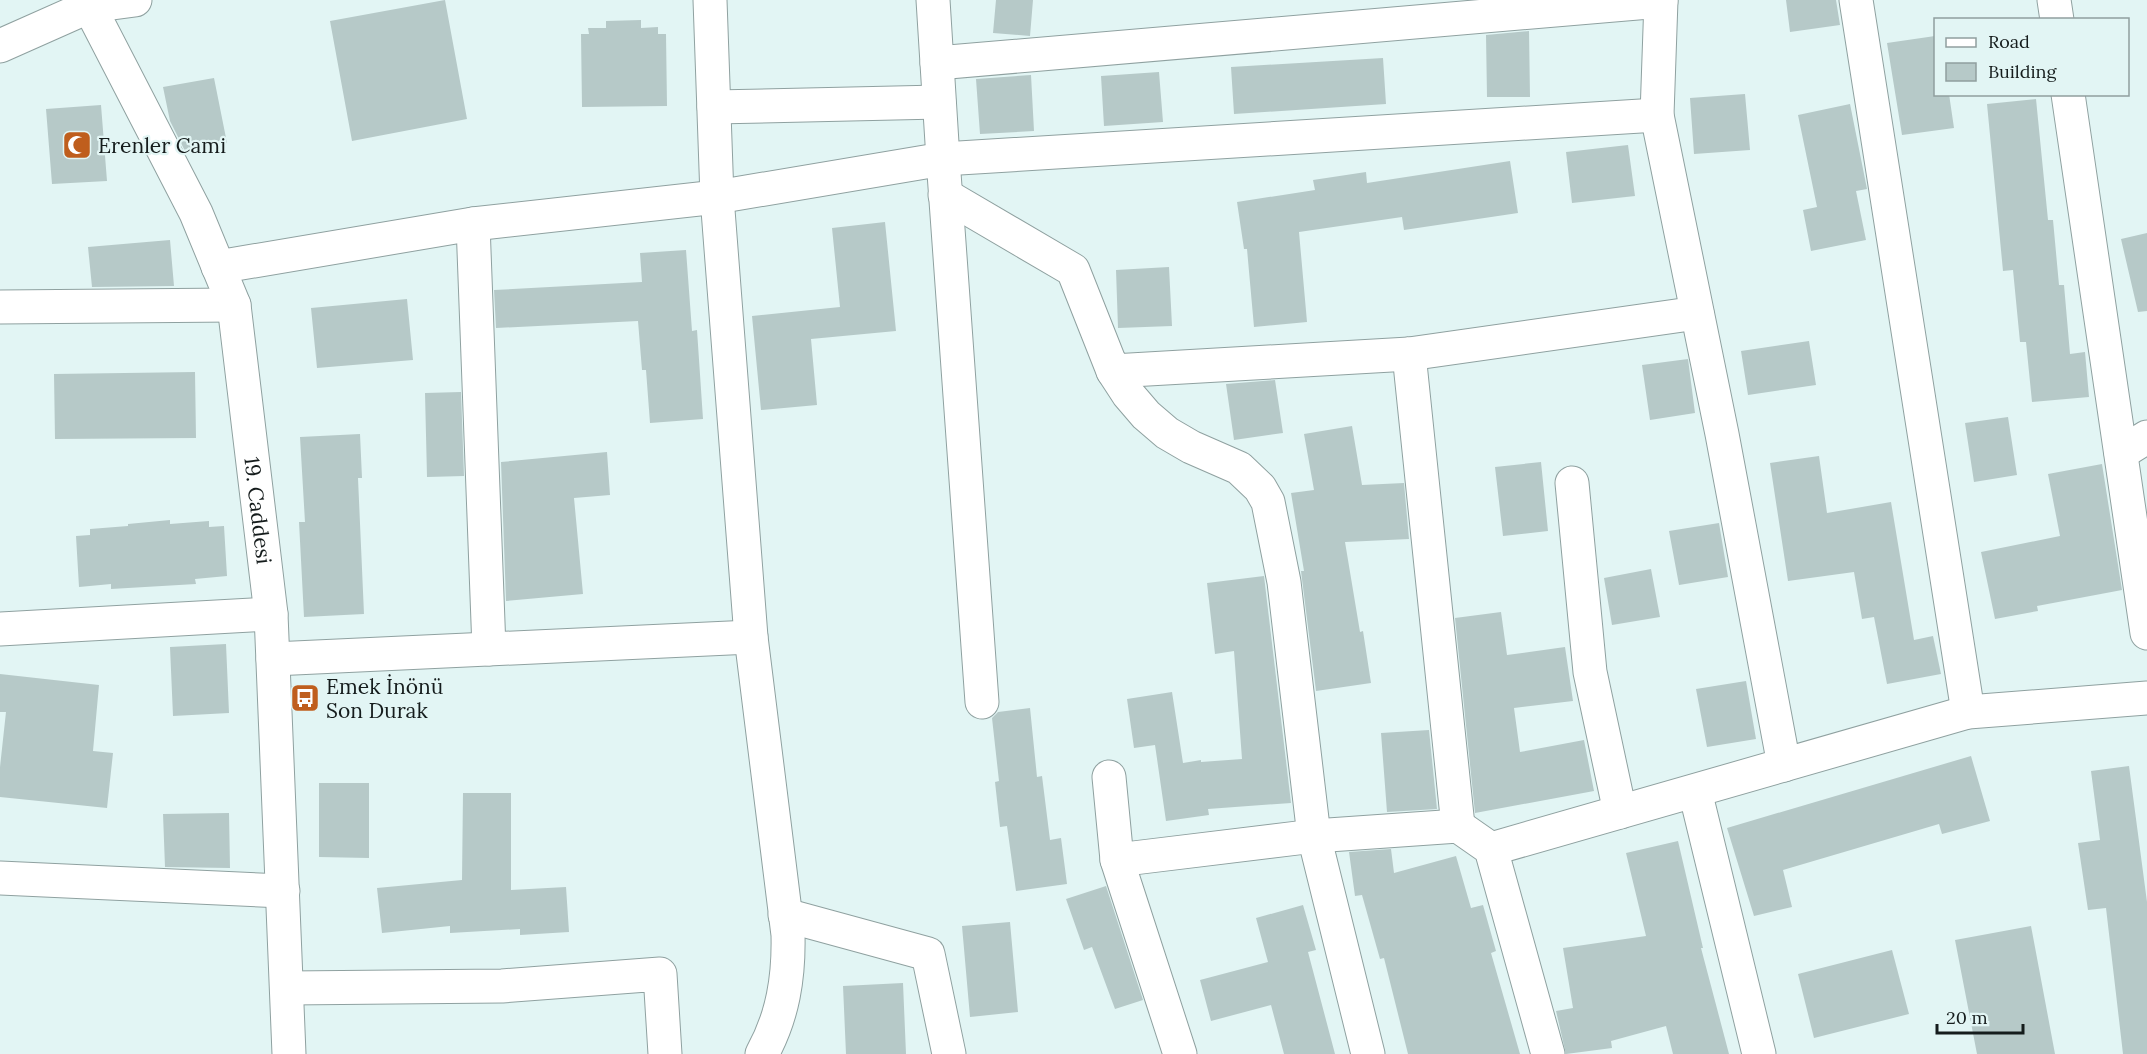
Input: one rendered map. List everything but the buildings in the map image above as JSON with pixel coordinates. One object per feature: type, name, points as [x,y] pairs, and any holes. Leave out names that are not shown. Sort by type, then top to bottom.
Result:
[{"type":"street","points":[[0,46],[88,3],[135,0]]},
{"type":"street","points":[[710,0],[717,197],[751,638],[789,962],[780,1014],[762,1054]]},
{"type":"street","points":[[933,0],[982,702]]},
{"type":"street","points":[[1856,0],[1968,712]]},
{"type":"street","points":[[2054,0],[2057,18]]},
{"type":"street","points":[[937,63],[1661,1],[1657,115],[1722,434],[1784,765]]},
{"type":"street","name":"19. Caddesi","points":[[88,3],[195,213],[234,305],[271,614],[290,1054]]},
{"type":"street","points":[[2068,96],[2134,445],[2147,633]]},
{"type":"street","points":[[714,107],[939,102]]},
{"type":"street","points":[[218,267],[473,224],[717,197],[943,159],[1657,115]]},
{"type":"street","points":[[945,195],[1073,270],[1113,371],[1128,394],[1146,415],[1167,433],[1191,447],[1239,468],[1260,488],[1268,502],[1284,582],[1314,836],[1368,1054]]},
{"type":"street","points":[[473,224],[489,649]]},
{"type":"street","points":[[0,307],[234,305]]},
{"type":"street","points":[[1113,371],[1409,354],[1697,313]]},
{"type":"street","points":[[1409,354],[1458,826]]},
{"type":"street","points":[[1572,483],[1590,672],[1620,812]]},
{"type":"street","points":[[0,629],[271,614]]},
{"type":"street","points":[[273,659],[751,638]]},
{"type":"street","points":[[1491,849],[1968,712],[2147,698]]},
{"type":"street","points":[[1109,777],[1117,860],[1180,1054]]},
{"type":"street","points":[[1695,791],[1759,1054]]},
{"type":"street","points":[[1117,860],[1314,836],[1458,826],[1491,849],[1548,1054]]},
{"type":"street","points":[[0,878],[283,891]]},
{"type":"street","points":[[785,915],[928,954],[949,1054]]},
{"type":"street","points":[[288,988],[502,986],[660,974],[665,1054]]},
{"type":"place","name":"Erenler Cami","points":[[77,145]]},
{"type":"place","name":"Emek İnönü Son Durak","points":[[305,698]]}]
